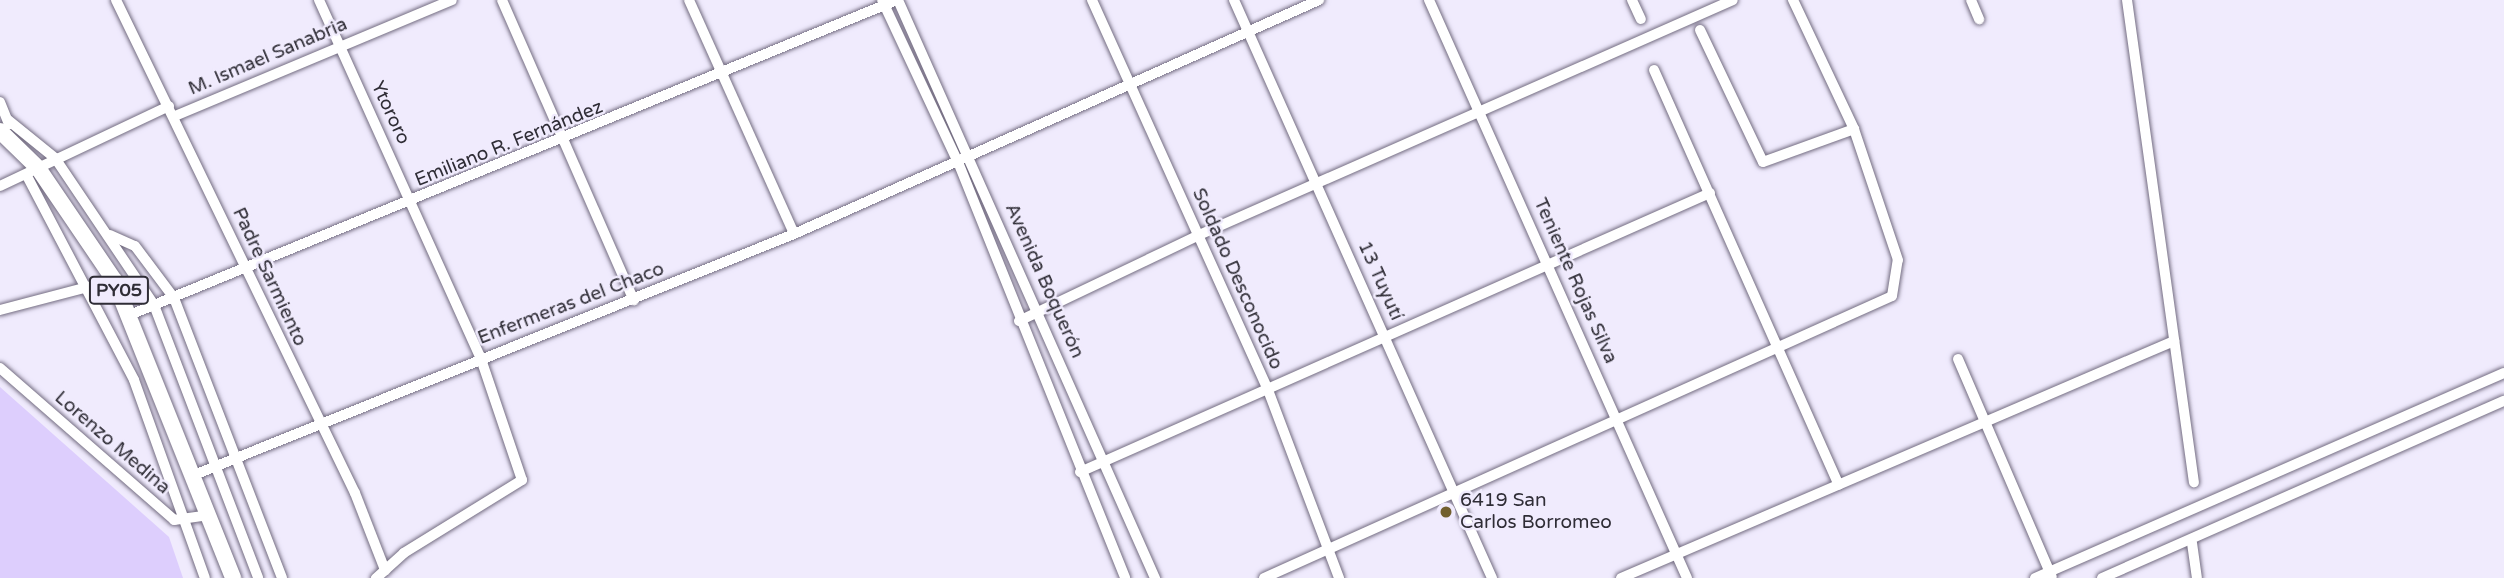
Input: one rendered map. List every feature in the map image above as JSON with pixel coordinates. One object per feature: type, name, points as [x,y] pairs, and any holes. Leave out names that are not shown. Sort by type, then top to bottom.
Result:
[{"type":"highway","name":"PY05","points":[[4,126],[33,172],[114,280],[132,314],[233,578]]},
{"type":"street","name":"Padre Sarmiento","points":[[116,0],[172,111],[317,425],[355,493],[385,570]]},
{"type":"street","name":"Ytororo","points":[[319,0],[480,356],[522,481],[385,570]]},
{"type":"street","name":"M. Ismael Sanabria","points":[[0,186],[33,172],[55,158],[452,0]]},
{"type":"street","points":[[502,0],[566,140],[634,300]]},
{"type":"street","points":[[689,0],[794,234]]},
{"type":"street","name":"Emiliano R. Fernández","points":[[132,314],[566,140],[724,75],[884,3],[897,0]]},
{"type":"street","name":"Avenida Boquerón","points":[[897,0],[1039,311],[1155,578]]},
{"type":"street","name":"Soldado Desconocido","points":[[1092,0],[1268,390],[1339,578]]},
{"type":"street","name":"13 Tuyutí","points":[[1234,0],[1492,578]]},
{"type":"street","name":"Enfermeras del Chaco","points":[[194,475],[480,356],[634,300],[794,234],[1319,0]]},
{"type":"street","name":"Teniente Rojas Silva","points":[[1429,0],[1687,578]]},
{"type":"street","points":[[1632,0],[1641,19]]},
{"type":"street","points":[[1020,321],[1199,235],[1734,0]]},
{"type":"street","points":[[1264,578],[1778,350],[1897,290],[1898,260],[1854,129],[1793,0]]},
{"type":"street","points":[[1971,0],[1979,19]]},
{"type":"street","points":[[2127,0],[2194,482]]},
{"type":"street","name":"Avenida Boquerón","points":[[884,3],[958,162],[1080,472],[1125,578]]},
{"type":"street","points":[[1700,30],[1763,162],[1854,129]]},
{"type":"street","points":[[1654,70],[1839,485]]},
{"type":"street","points":[[0,102],[4,126],[55,158],[110,235],[154,305],[218,465],[258,578]]},
{"type":"street","points":[[33,172],[85,286],[134,380],[205,578]]},
{"type":"street","points":[[1080,472],[1710,193]]},
{"type":"street","points":[[110,235],[135,246],[174,298],[282,578]]},
{"type":"street","points":[[0,310],[114,280]]},
{"type":"street","points":[[1621,578],[2174,341]]},
{"type":"street","points":[[1958,359],[2052,574]]},
{"type":"street","name":"Lorenzo Medina","points":[[0,368],[174,520],[184,519]]},
{"type":"street","points":[[2035,578],[2052,574],[2504,373]]},
{"type":"street","points":[[2102,578],[2504,401]]},
{"type":"street","points":[[184,519],[209,515]]},
{"type":"street","points":[[2192,542],[2197,578]]},
{"type":"street","points":[[376,578],[385,570]]},
{"type":"shaded area","points":[[0,387],[169,537],[183,578],[0,578]]},
{"type":"place","name":"6419 San Carlos Borromeo","points":[[1446,512]]}]
